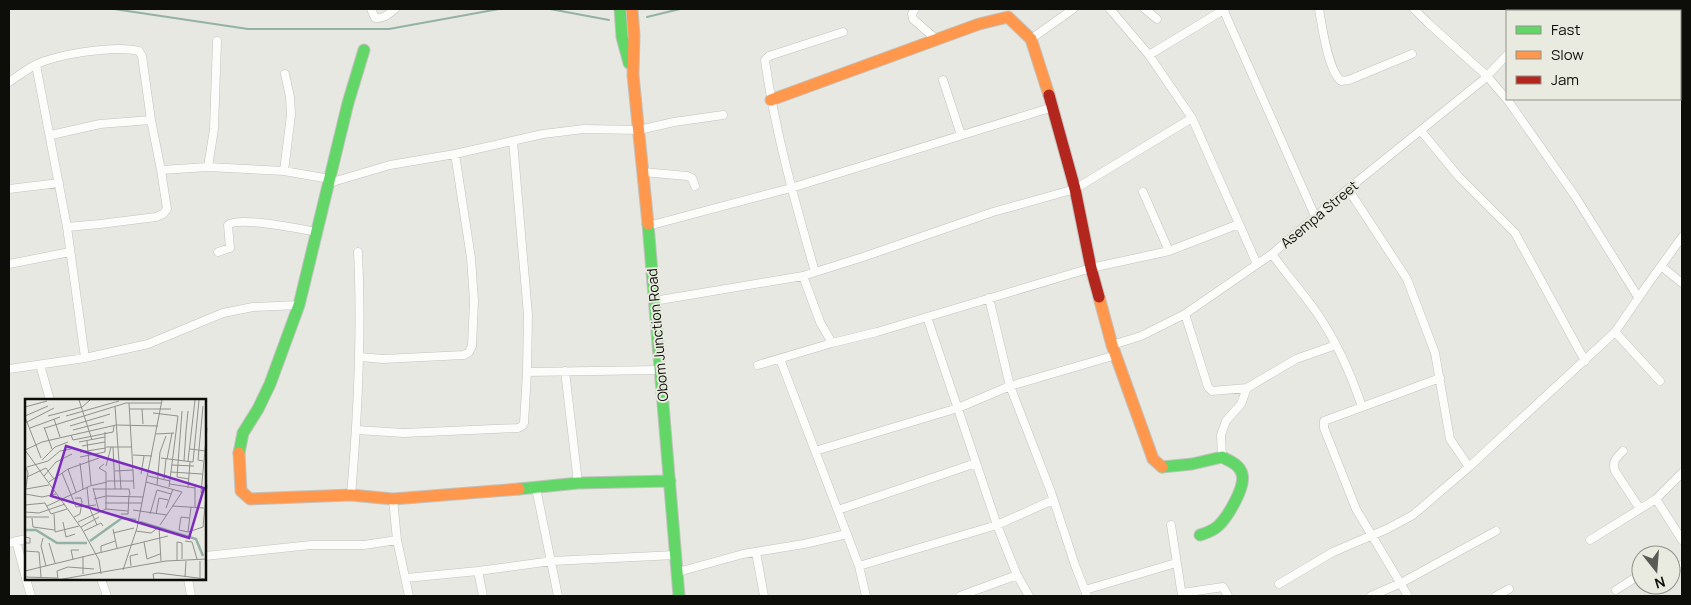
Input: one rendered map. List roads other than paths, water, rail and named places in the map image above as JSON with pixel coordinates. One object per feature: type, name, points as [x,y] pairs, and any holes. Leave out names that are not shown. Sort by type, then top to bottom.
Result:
[{"type":"street","points":[[371,9],[375,18],[378,18],[389,14],[395,9]]},
{"type":"street","name":"Obom Junction Road","points":[[620,9],[622,37],[633,75]]},
{"type":"street","name":"Obom Junction Road","points":[[632,9],[634,35],[633,75],[648,226],[679,596]]},
{"type":"street","points":[[915,9],[912,14],[913,18],[937,40]]},
{"type":"street","points":[[1031,39],[1073,9]]},
{"type":"street","points":[[1110,9],[1149,55],[1192,118],[1257,264]]},
{"type":"street","points":[[1145,9],[1157,19]]},
{"type":"street","points":[[1149,55],[1224,9],[1315,216]]},
{"type":"street","points":[[1319,9],[1335,77],[1341,81],[1349,80],[1412,54]]},
{"type":"street","points":[[1414,9],[1487,76],[1506,98]]},
{"type":"street","points":[[771,100],[1006,13],[1031,39],[1053,107],[1075,189],[1092,268],[1114,350],[1153,459],[1162,467],[1192,464],[1222,457],[1234,463],[1241,472],[1243,478],[1241,488],[1228,513],[1220,525],[1200,535]]},
{"type":"street","points":[[816,272],[791,188],[771,100],[765,60],[769,56],[843,32]]},
{"type":"street","points":[[208,167],[215,119],[217,41]]},
{"type":"street","points":[[9,82],[36,65],[86,52],[115,49],[140,51],[150,120],[167,209],[163,214],[109,223],[67,227]]},
{"type":"street","points":[[364,50],[348,104],[299,305],[270,384],[258,409],[243,433],[238,456],[241,491],[250,499],[351,495],[393,500],[578,483],[670,481]]},
{"type":"street","name":"Asempa Street","points":[[815,451],[958,408],[1010,386],[1114,350],[1185,314],[1272,254],[1315,216],[1487,76],[1506,56]]},
{"type":"street","points":[[36,65],[51,135],[67,227],[85,358]]},
{"type":"street","points":[[284,74],[290,97],[290,115],[284,171]]},
{"type":"street","points":[[943,80],[961,135]]},
{"type":"street","points":[[1507,100],[1575,196],[1638,297]]},
{"type":"street","points":[[648,226],[791,188],[1053,107]]},
{"type":"street","points":[[161,170],[208,167],[284,171],[330,181],[390,165],[455,154],[543,134],[584,129],[639,130],[674,122],[723,115]]},
{"type":"street","points":[[654,301],[803,276],[992,212],[1075,189],[1192,118]]},
{"type":"street","points":[[51,135],[100,124],[150,120]]},
{"type":"street","points":[[1421,131],[1459,177],[1515,233],[1585,361]]},
{"type":"street","points":[[357,430],[404,433],[518,428],[524,423],[528,315],[513,141]]},
{"type":"street","points":[[360,357],[383,359],[464,355],[469,352],[472,346],[474,302],[470,258],[455,154]]},
{"type":"street","points":[[643,172],[687,176],[692,178],[695,186]]},
{"type":"street","points":[[9,189],[58,183]]},
{"type":"street","points":[[1348,189],[1407,279],[1435,353],[1450,439],[1468,467]]},
{"type":"street","points":[[1143,192],[1169,251]]},
{"type":"street","points":[[218,252],[230,248],[228,226],[233,222],[264,223],[317,232]]},
{"type":"street","points":[[758,365],[1092,268],[1169,251],[1239,224]]},
{"type":"street","points":[[1279,584],[1333,552],[1387,529],[1413,515],[1615,332],[1682,237]]},
{"type":"street","points":[[9,264],[70,252]]},
{"type":"street","points":[[351,495],[357,430],[360,357],[358,252]]},
{"type":"street","points":[[1272,254],[1317,313],[1336,345],[1353,380],[1362,407]]},
{"type":"street","points":[[1662,266],[1682,283]]},
{"type":"street","points":[[803,276],[820,322],[832,344]]},
{"type":"street","points":[[989,298],[1010,386],[1086,593],[1176,564]]},
{"type":"street","points":[[9,369],[85,358],[148,344],[223,313],[253,307],[299,305]]},
{"type":"street","points":[[1185,314],[1208,387],[1212,391],[1219,392],[1229,389],[1247,388],[1296,359],[1336,345]]},
{"type":"street","points":[[926,317],[997,525],[1017,575],[1028,596]]},
{"type":"street","points":[[1615,332],[1660,381]]},
{"type":"street","points":[[780,359],[859,566],[866,596]]},
{"type":"street","points":[[40,365],[50,399]]},
{"type":"street","points":[[527,372],[660,370]]},
{"type":"street","points":[[565,371],[578,483]]},
{"type":"street","points":[[1408,596],[1356,508],[1324,428],[1324,421],[1440,378]]},
{"type":"street","points":[[1222,457],[1221,435],[1226,421],[1241,404],[1247,388]]},
{"type":"street","points":[[1622,451],[1615,459],[1613,466],[1640,509]]},
{"type":"street","points":[[838,510],[976,464]]},
{"type":"street","points":[[1590,540],[1656,499],[1682,473]]},
{"type":"street","points":[[536,488],[558,596]]},
{"type":"street","points":[[1656,499],[1682,540]]},
{"type":"street","points":[[393,500],[397,540],[409,596]]},
{"type":"street","points":[[859,566],[997,525],[1053,500]]},
{"type":"street","points":[[1171,525],[1182,595],[1222,588],[1228,596]]},
{"type":"street","points":[[1371,596],[1400,583],[1496,532]]},
{"type":"street","points":[[678,572],[756,552],[847,534]]},
{"type":"street","points":[[25,539],[12,542],[25,575]]},
{"type":"street","points":[[206,556],[311,545],[364,545],[397,540]]},
{"type":"street","points":[[756,552],[764,596]]},
{"type":"street","points":[[406,578],[478,572],[552,561],[676,555]]},
{"type":"street","points":[[478,572],[483,596]]},
{"type":"street","points":[[960,596],[1017,575]]},
{"type":"street","points":[[27,580],[31,596]]},
{"type":"street","points":[[101,580],[107,596]]},
{"type":"street","points":[[188,580],[191,596]]},
{"type":"street","points":[[1616,590],[1631,580]]},
{"type":"street","points":[[1496,596],[1509,588]]},
{"type":"waterway","points":[[114,9],[248,29],[389,29],[499,9]]},
{"type":"waterway","points":[[550,9],[609,20]]},
{"type":"waterway","points":[[647,17],[680,9]]}]
